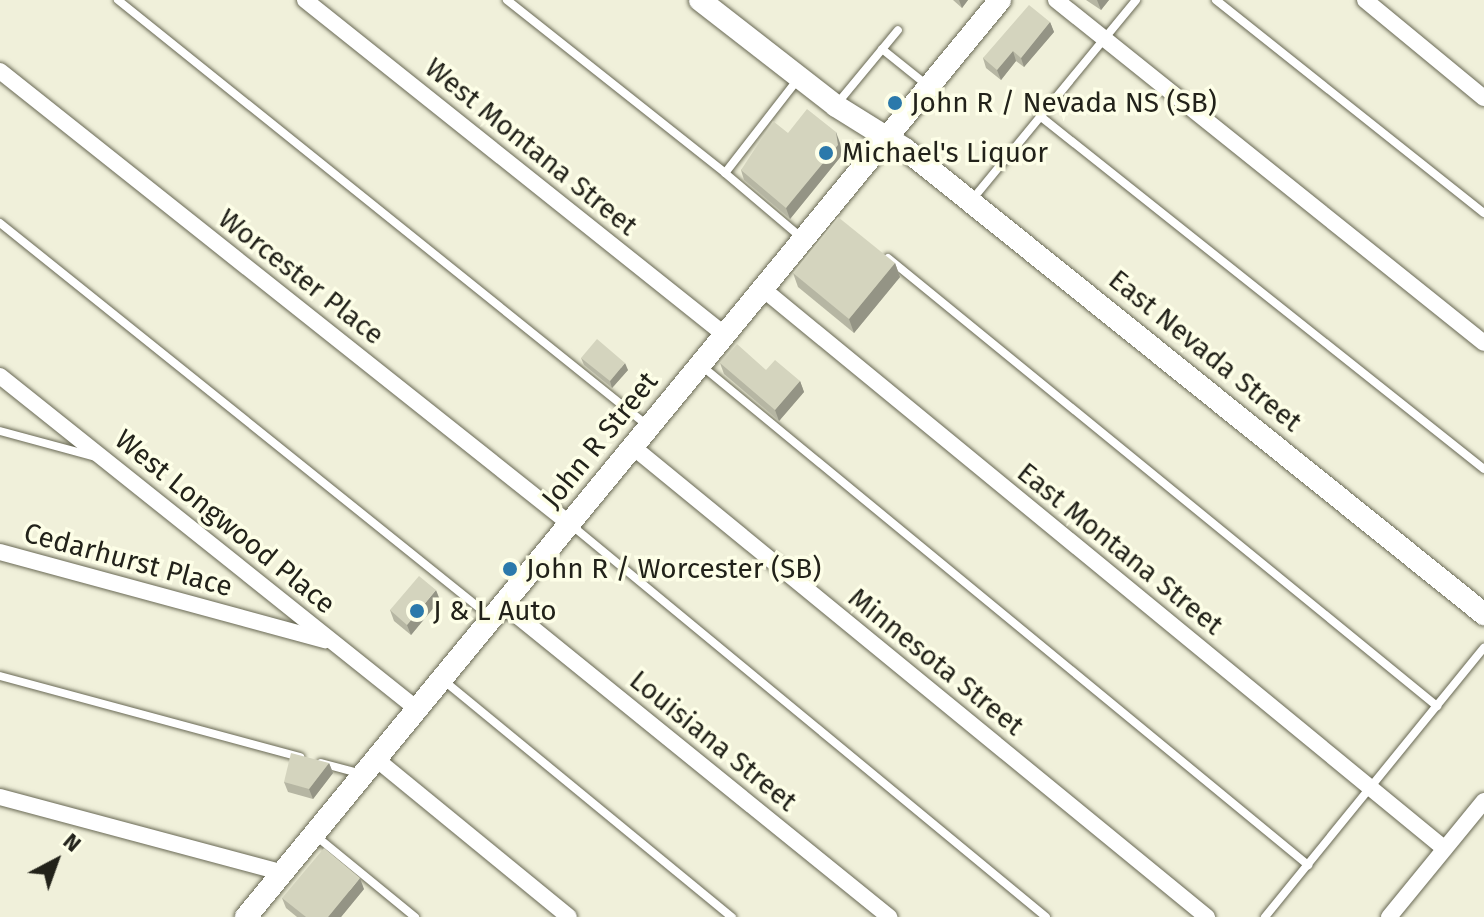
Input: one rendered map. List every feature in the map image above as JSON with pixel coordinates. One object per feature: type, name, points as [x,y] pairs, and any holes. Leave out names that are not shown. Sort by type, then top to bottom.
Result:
[{"type":"main road","name":"East Nevada Street","points":[[700,0],[836,106],[888,137],[970,201],[1484,614]]},
{"type":"main road","name":"John R Street","points":[[247,917],[804,239],[832,213],[888,137],[1000,0]]},
{"type":"street","name":"West Montana Street","points":[[305,0],[725,335]]},
{"type":"street","points":[[1056,0],[1484,343]]},
{"type":"street","points":[[1365,0],[1484,98]]},
{"type":"street","name":"Worcester Place","points":[[0,71],[570,524]]},
{"type":"street","name":"East Montana Street","points":[[763,289],[1445,849]]},
{"type":"street","name":"West Longwood Place","points":[[0,376],[417,709]]},
{"type":"street","name":"Minnesota Street","points":[[633,447],[1207,917]]},
{"type":"street","name":"Cedarhurst Place","points":[[0,552],[334,643]]},
{"type":"street","name":"Louisiana Street","points":[[498,611],[889,917]]},
{"type":"street","points":[[370,766],[569,917]]},
{"type":"street","points":[[0,797],[283,873]]},
{"type":"street","points":[[1389,917],[1484,801]]},
{"type":"lane","points":[[118,0],[649,427]]},
{"type":"lane","points":[[507,0],[804,239]]},
{"type":"lane","points":[[970,201],[1136,0]]},
{"type":"lane","points":[[1216,0],[1484,213]]},
{"type":"lane","points":[[836,106],[898,30]]},
{"type":"lane","points":[[882,49],[929,87]]},
{"type":"lane","points":[[725,173],[799,78]]},
{"type":"lane","points":[[1040,116],[1484,469]]},
{"type":"lane","points":[[0,223],[498,611]]},
{"type":"lane","points":[[882,253],[1437,706]]},
{"type":"lane","points":[[700,365],[1308,865]]},
{"type":"lane","points":[[0,431],[105,460]]},
{"type":"lane","points":[[570,524],[1046,917]]},
{"type":"lane","points":[[1265,917],[1484,648]]},
{"type":"lane","points":[[0,676],[370,766]]},
{"type":"lane","points":[[442,679],[732,917]]},
{"type":"lane","points":[[314,834],[415,917]]},
{"type":"building","points":[[1029,5],[1050,22],[1021,58],[1013,51],[997,70],[983,58]]},
{"type":"building","points":[[807,109],[836,132],[838,145],[786,208],[741,170],[773,121],[788,133]]},
{"type":"building","points":[[838,217],[895,263],[849,319],[793,273]]},
{"type":"building","points":[[597,339],[625,363],[610,381],[581,358]]},
{"type":"building","points":[[737,344],[766,370],[775,360],[800,381],[775,410],[720,363]]},
{"type":"building","points":[[419,576],[436,590],[407,625],[390,610]]},
{"type":"building","points":[[291,753],[329,763],[309,789],[284,782]]},
{"type":"building","points":[[324,848],[360,878],[328,917],[306,917],[282,898]]},
{"type":"place","name":"John R / Nevada NS (SB)","points":[[895,103]]},
{"type":"place","name":"Michael's Liquor","points":[[826,153]]},
{"type":"place","name":"John R / Worcester (SB)","points":[[510,569]]},
{"type":"place","name":"J & L Auto","points":[[417,611]]}]
